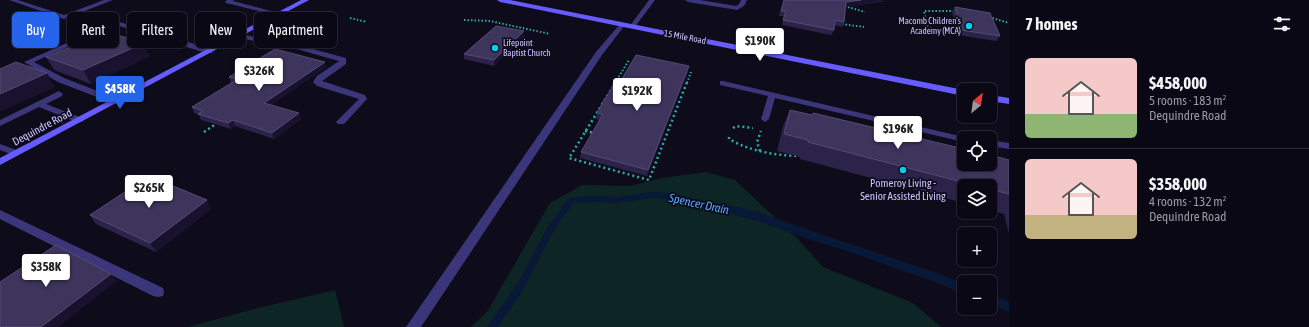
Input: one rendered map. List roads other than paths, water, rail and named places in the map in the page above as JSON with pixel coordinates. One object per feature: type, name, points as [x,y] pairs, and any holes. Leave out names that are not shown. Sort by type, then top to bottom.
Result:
[{"type":"main road","name":"Dequindre Road","points":[[283,12],[306,0]]},
{"type":"main road","name":"15 Mile Road","points":[[500,0],[957,92]]},
{"type":"main road","name":"Dequindre Road","points":[[0,162],[215,48]]},
{"type":"main road","points":[[997,99],[1009,101]]},
{"type":"lane","points":[[12,0],[64,17],[110,0]]},
{"type":"lane","points":[[231,0],[228,2],[270,12]]},
{"type":"lane","points":[[632,27],[652,0]]},
{"type":"lane","points":[[688,0],[737,8],[742,6],[744,0]]},
{"type":"lane","points":[[115,101],[62,80],[28,62],[116,23],[209,51]]},
{"type":"lane","points":[[413,327],[599,54],[622,25]]},
{"type":"lane","points":[[246,37],[274,44],[294,46],[344,60],[320,78],[317,82],[360,96],[364,99],[341,122]]},
{"type":"lane","points":[[723,83],[957,137]]},
{"type":"lane","points":[[0,123],[59,94]]},
{"type":"lane","points":[[765,119],[772,95]]},
{"type":"lane","points":[[38,104],[79,120]]},
{"type":"lane","points":[[997,144],[1009,146]]},
{"type":"lane","points":[[0,147],[16,153]]},
{"type":"lane","points":[[0,214],[158,292]]},
{"type":"water","points":[[721,203],[757,212],[937,273],[957,281],[957,291],[850,252],[755,220],[723,212]]},
{"type":"water","points":[[997,297],[1009,302],[1009,312],[997,307]]},
{"type":"waterway","name":"Spencer Drain","points":[[492,327],[522,284],[558,217],[573,200],[617,200],[652,195],[670,196],[730,210]]},
{"type":"place","name":"Macomb Children's Academy (MCA)","points":[[969,26]]},
{"type":"place","name":"Lifepoint Baptist Church","points":[[495,48]]},
{"type":"place","name":"Pomeroy Living - Senior Assisted Living","points":[[903,170]]}]
